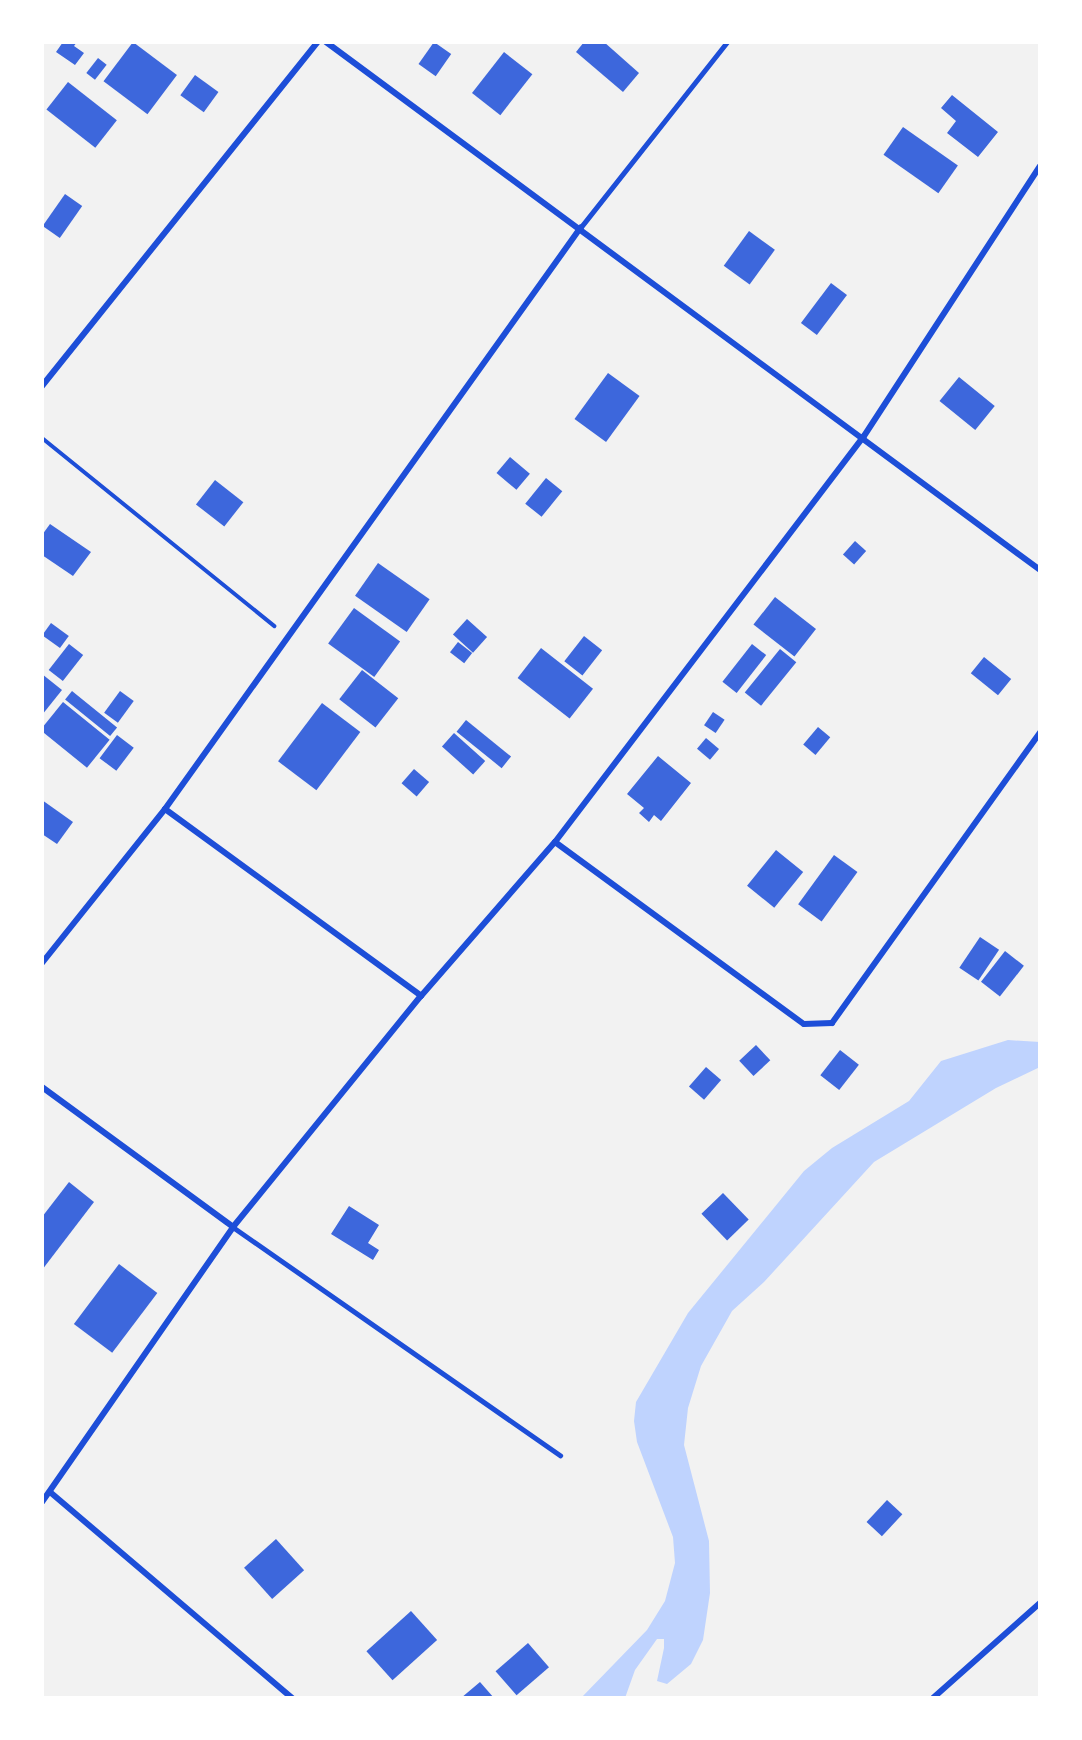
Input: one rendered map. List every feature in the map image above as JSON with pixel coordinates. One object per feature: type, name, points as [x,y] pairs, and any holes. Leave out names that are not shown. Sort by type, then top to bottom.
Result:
[{"type":"street","points":[[42,386],[318,42]]},
{"type":"street","points":[[326,42],[864,436],[1040,570]]},
{"type":"street","points":[[42,1502],[233,1227],[422,996],[555,842],[864,436],[1040,166]]},
{"type":"street","points":[[42,963],[165,808],[581,227]]},
{"type":"street","points":[[555,842],[804,1024],[832,1023],[1040,732]]},
{"type":"street","points":[[165,808],[422,996]]},
{"type":"street","points":[[42,1087],[233,1227]]},
{"type":"street","points":[[50,1492],[292,1698]]},
{"type":"street","points":[[933,1698],[1040,1603]]},
{"type":"lane","points":[[581,227],[727,42]]},
{"type":"lane","points":[[233,1227],[560,1455]]},
{"type":"path","points":[[42,438],[287,636]]},
{"type":"water","points":[[1008,1040],[1040,1042],[1040,1067],[996,1088],[874,1162],[764,1282],[732,1311],[701,1366],[688,1408],[684,1445],[709,1541],[710,1593],[703,1640],[691,1664],[667,1684],[657,1681],[664,1639],[657,1639],[635,1670],[625,1698],[581,1698],[647,1630],[665,1601],[675,1563],[673,1537],[637,1442],[634,1421],[636,1402],[688,1313],[804,1171],[832,1148],[909,1101],[941,1061]]},
{"type":"building","points":[[63,42],[77,42],[74,46],[84,53],[75,65],[56,52]]},
{"type":"building","points":[[133,42],[177,75],[147,114],[104,81]]},
{"type":"building","points":[[434,42],[451,54],[436,76],[419,64]]},
{"type":"building","points":[[584,42],[604,42],[639,73],[623,92],[576,52]]},
{"type":"building","points":[[504,52],[532,74],[500,115],[472,93]]},
{"type":"building","points":[[98,58],[107,65],[95,80],[86,73]]},
{"type":"building","points":[[195,75],[218,92],[204,112],[180,95]]},
{"type":"building","points":[[68,82],[117,120],[95,148],[46,110]]},
{"type":"building","points":[[952,95],[998,132],[978,157],[947,133],[956,121],[941,108]]},
{"type":"building","points":[[903,127],[958,165],[938,193],[883,155]]},
{"type":"building","points":[[65,194],[82,206],[60,238],[43,226]]},
{"type":"building","points":[[749,231],[775,250],[750,285],[724,266]]},
{"type":"building","points":[[831,283],[847,295],[817,335],[801,323]]},
{"type":"building","points":[[608,373],[640,396],[606,442],[574,419]]},
{"type":"building","points":[[959,377],[995,406],[975,430],[939,401]]},
{"type":"building","points":[[510,457],[530,474],[516,490],[497,473]]},
{"type":"building","points":[[546,478],[562,491],[542,517],[525,504]]},
{"type":"building","points":[[215,480],[243,502],[224,527],[196,504]]},
{"type":"building","points":[[50,524],[91,552],[73,576],[42,555],[42,535]]},
{"type":"building","points":[[855,541],[866,551],[854,564],[843,554]]},
{"type":"building","points":[[378,563],[430,599],[407,632],[355,596]]},
{"type":"building","points":[[775,597],[816,629],[794,657],[753,625]]},
{"type":"building","points":[[354,608],[400,642],[374,677],[328,644]]},
{"type":"building","points":[[467,619],[487,637],[473,653],[453,635]]},
{"type":"building","points":[[51,623],[69,636],[60,648],[42,635]]},
{"type":"building","points":[[584,636],[602,650],[582,675],[564,661]]},
{"type":"building","points":[[458,642],[472,653],[464,663],[450,652]]},
{"type":"building","points":[[69,644],[83,655],[63,681],[49,670]]},
{"type":"building","points":[[752,644],[766,655],[737,693],[722,682]]},
{"type":"building","points":[[541,648],[593,689],[570,719],[518,678]]},
{"type":"building","points":[[780,649],[796,662],[761,706],[745,693]]},
{"type":"building","points":[[984,657],[1011,679],[998,695],[971,673]]},
{"type":"building","points":[[362,670],[398,698],[375,727],[339,699]]},
{"type":"building","points":[[42,674],[62,690],[42,715]]},
{"type":"building","points":[[72,691],[117,728],[110,736],[65,700]]},
{"type":"building","points":[[120,691],[134,701],[118,723],[104,713]]},
{"type":"building","points":[[63,702],[110,740],[87,768],[42,731],[42,728]]},
{"type":"building","points":[[322,703],[360,732],[316,790],[278,761]]},
{"type":"building","points":[[713,712],[725,720],[716,733],[704,725]]},
{"type":"building","points":[[466,720],[511,757],[502,768],[457,732]]},
{"type":"building","points":[[818,727],[830,737],[815,755],[803,745]]},
{"type":"building","points":[[454,733],[485,761],[473,774],[442,746]]},
{"type":"building","points":[[117,735],[134,748],[116,771],[100,758]]},
{"type":"building","points":[[706,738],[719,749],[710,760],[697,749]]},
{"type":"building","points":[[658,756],[691,783],[661,821],[654,815],[649,822],[639,813],[644,808],[627,794]]},
{"type":"building","points":[[414,769],[429,782],[417,796],[402,783]]},
{"type":"building","points":[[42,800],[73,822],[57,844],[42,834]]},
{"type":"building","points":[[776,850],[803,872],[774,908],[747,886]]},
{"type":"building","points":[[834,855],[857,872],[822,921],[798,904]]},
{"type":"building","points":[[980,937],[999,950],[978,981],[959,968]]},
{"type":"building","points":[[1005,951],[1024,966],[1000,997],[981,982]]},
{"type":"building","points":[[756,1045],[770,1060],[754,1076],[739,1061]]},
{"type":"building","points":[[840,1050],[859,1065],[839,1090],[820,1075]]},
{"type":"building","points":[[706,1067],[721,1080],[704,1100],[689,1087]]},
{"type":"building","points":[[69,1182],[94,1202],[42,1270],[42,1217]]},
{"type":"building","points":[[723,1193],[749,1220],[727,1240],[701,1214]]},
{"type":"building","points":[[349,1206],[379,1225],[368,1243],[379,1250],[373,1260],[331,1234]]},
{"type":"building","points":[[119,1264],[157,1293],[112,1353],[74,1324]]},
{"type":"building","points":[[887,1500],[902,1514],[882,1536],[867,1522]]},
{"type":"building","points":[[276,1539],[304,1570],[272,1599],[244,1568]]},
{"type":"building","points":[[411,1611],[437,1640],[393,1680],[366,1651]]},
{"type":"building","points":[[528,1643],[549,1667],[517,1695],[496,1671]]},
{"type":"building","points":[[480,1682],[494,1698],[461,1698]]}]
